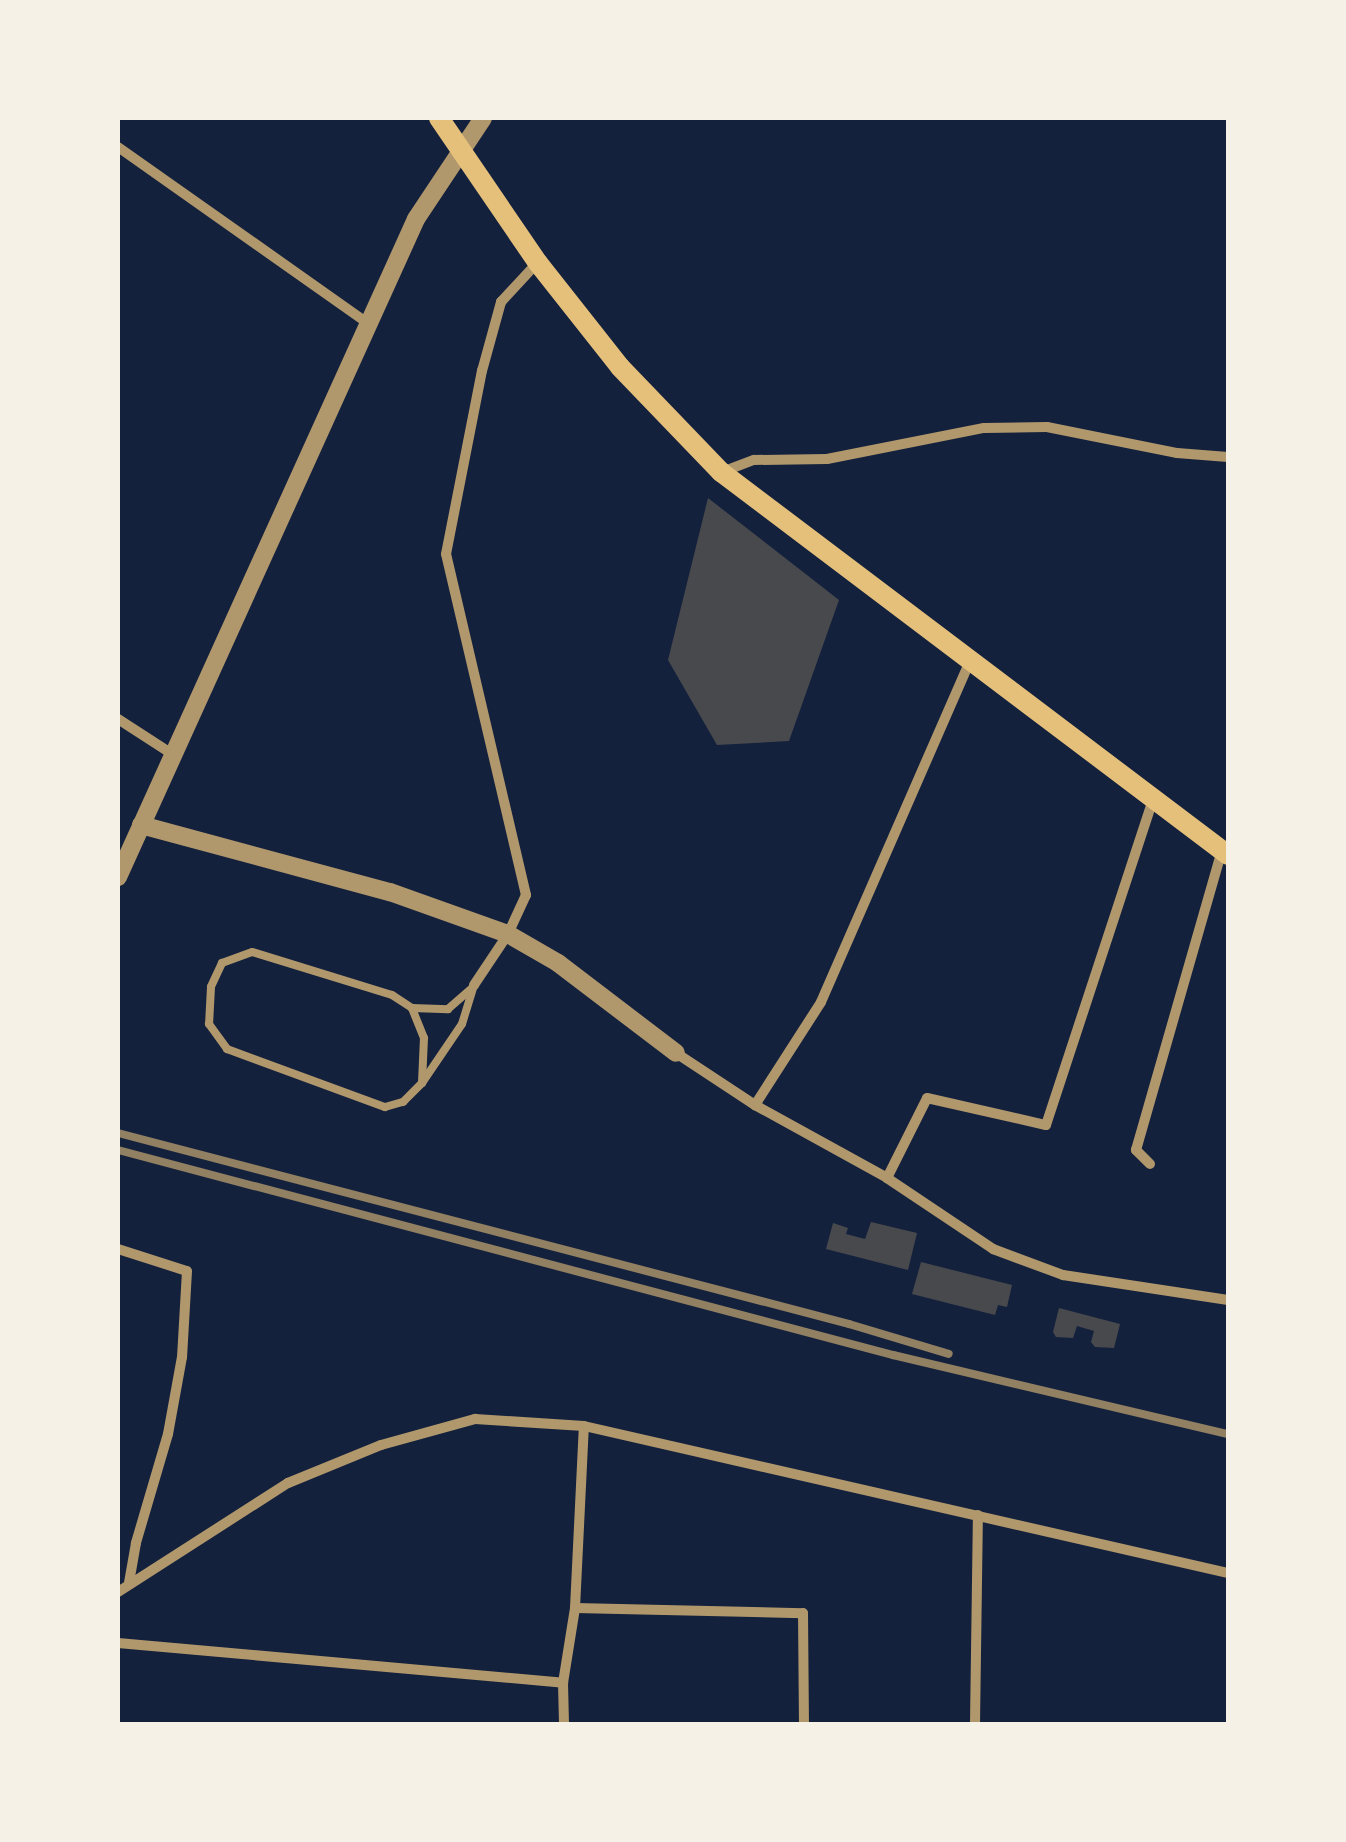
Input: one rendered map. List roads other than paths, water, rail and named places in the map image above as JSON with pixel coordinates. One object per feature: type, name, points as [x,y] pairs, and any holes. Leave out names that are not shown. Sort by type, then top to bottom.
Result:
[{"type":"main road","points":[[439,118],[538,262],[620,367],[721,472],[1226,852]]},
{"type":"street","points":[[118,876],[416,219],[484,118]]},
{"type":"street","points":[[118,147],[369,324]]},
{"type":"street","points":[[474,985],[508,934],[526,895],[446,554],[482,372],[501,302],[538,262]]},
{"type":"street","points":[[721,472],[754,460],[827,460],[984,428],[1047,427],[1176,454],[1228,457]]},
{"type":"street","points":[[755,1105],[821,1002],[970,662]]},
{"type":"street","points":[[118,719],[172,754]]},
{"type":"street","points":[[887,1178],[927,1098],[1046,1125],[1154,796]]},
{"type":"street","points":[[141,824],[390,892],[508,934],[558,963],[676,1053],[755,1105],[887,1178],[993,1248],[1063,1276],[1228,1300]]},
{"type":"street","points":[[1150,1164],[1136,1150],[1226,852]]},
{"type":"street","points":[[118,1250],[187,1271],[182,1357],[172,1414],[136,1543],[130,1582]]},
{"type":"street","points":[[118,1592],[288,1484],[381,1445],[476,1419],[584,1426],[1228,1573]]},
{"type":"street","points":[[564,1724],[563,1684],[575,1608],[584,1426]]},
{"type":"street","points":[[975,1724],[978,1515]]},
{"type":"street","points":[[575,1608],[804,1613],[804,1724]]},
{"type":"street","points":[[118,1643],[563,1684]]},
{"type":"lane","points":[[252,952],[392,995],[412,1008],[448,1009],[474,985],[462,1024],[422,1084],[403,1102],[386,1107],[227,1048],[209,1024],[211,987],[222,962],[252,952]]},
{"type":"lane","points":[[412,1008],[424,1038],[422,1084]]},
{"type":"railway","points":[[118,1133],[849,1324],[949,1354]]},
{"type":"railway","points":[[118,1150],[893,1355],[1228,1434]]}]
